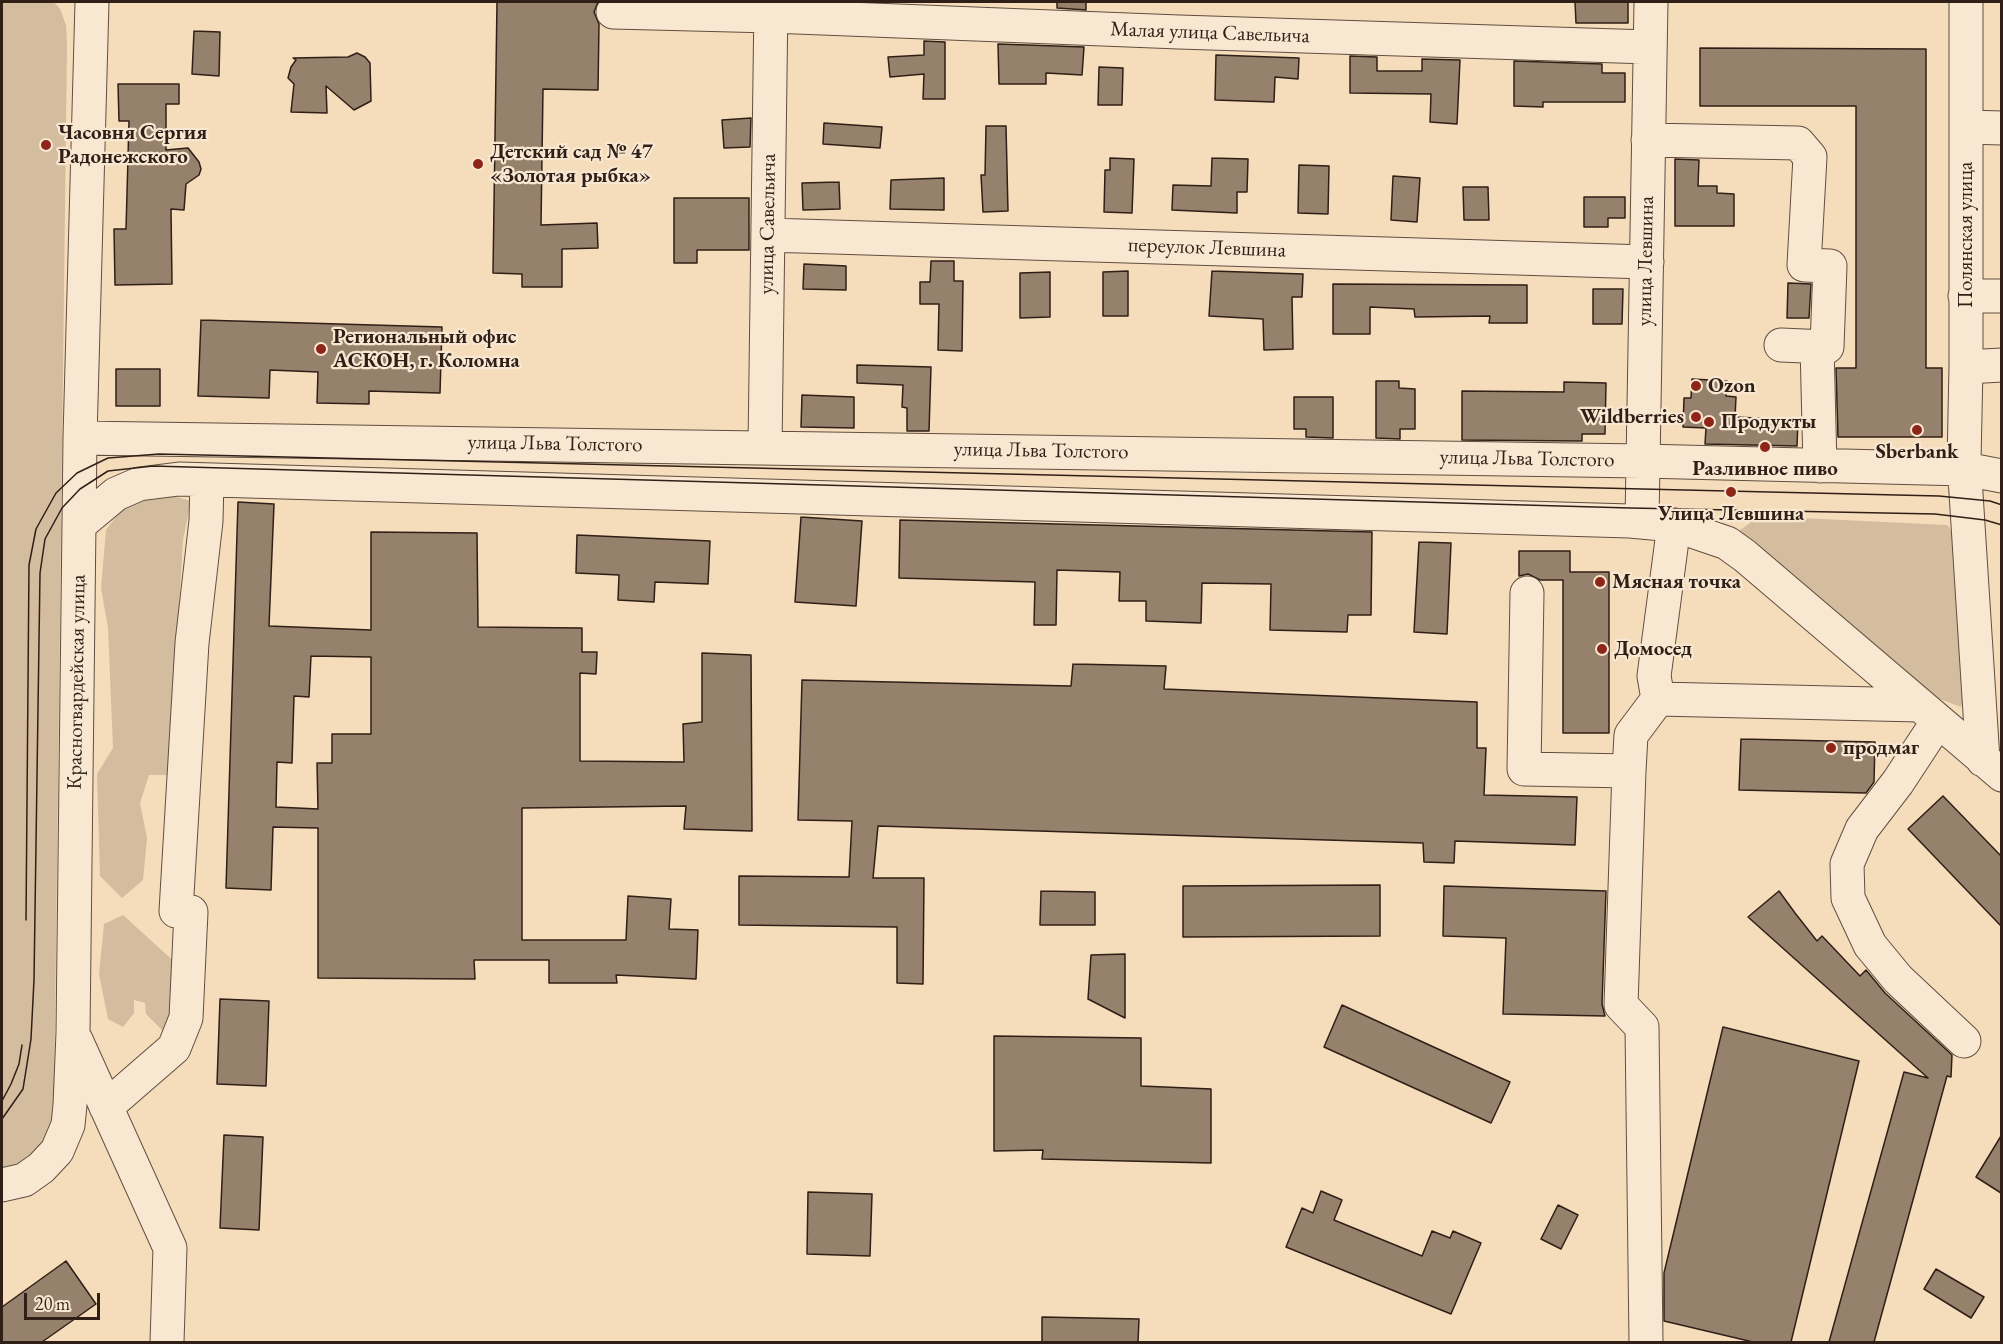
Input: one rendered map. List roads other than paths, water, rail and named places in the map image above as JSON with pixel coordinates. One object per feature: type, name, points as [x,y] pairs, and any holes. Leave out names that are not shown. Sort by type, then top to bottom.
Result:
[{"type":"street","name":"Красногвардейская улица","points":[[92,2],[80,438],[73,1033],[170,1248],[167,1342]]},
{"type":"street","name":"улица Левшина","points":[[1651,2],[1642,461],[1658,523],[1654,676],[1658,699]]},
{"type":"street","name":"Полянская улица","points":[[1966,2],[1965,469],[1992,768]]},
{"type":"street","name":"Малая улица Савельича","points":[[613,12],[771,9],[1179,32],[1649,47]]},
{"type":"street","name":"улица Савельича","points":[[765,447],[771,9]]},
{"type":"street","points":[[1966,127],[2001,128]]},
{"type":"street","points":[[1648,140],[1798,143],[1810,157],[1804,265],[1830,266],[1827,347],[1782,345]]},
{"type":"street","name":"переулок Левшина","points":[[768,235],[1647,262]]},
{"type":"street","points":[[1965,296],[2001,296]]},
{"type":"street","points":[[1817,346],[1820,466]]},
{"type":"street","points":[[1966,367],[2001,365]]},
{"type":"street","name":"улица Льва Толстого","points":[[80,438],[1642,461],[1965,469],[2001,476]]},
{"type":"street","points":[[80,524],[116,494],[140,484],[179,479],[1658,523],[1727,543],[1745,556],[1992,768]]},
{"type":"street","points":[[106,1107],[174,1048],[186,1018],[191,912],[176,911],[192,643],[206,521],[207,480]]},
{"type":"street","points":[[1527,593],[1524,769],[1629,771]]},
{"type":"street","points":[[1646,1342],[1642,1027],[1621,1005],[1631,735],[1658,699],[1928,713]]},
{"type":"street","points":[[1928,713],[1898,782],[1862,829],[1847,864],[1848,898],[1870,945],[1898,979],[1964,1041]]},
{"type":"street","points":[[2,1185],[24,1180],[41,1168],[57,1151],[68,1125],[73,1033]]},
{"type":"tram line","points":[[26,920],[29,565],[36,529],[56,493],[77,473],[108,458],[159,454],[1939,496],[1990,501],[2002,505]]},
{"type":"tram line","points":[[2,1119],[23,1089],[31,1039],[34,980],[40,573],[45,539],[62,508],[80,489],[108,471],[153,466],[1630,508],[1935,514],[1985,520],[2002,525]]},
{"type":"tram line","points":[[2,1101],[19,1064],[22,1045]]},
{"type":"place","name":"Часовня Сергия Радонежского","points":[[46,145]]},
{"type":"place","name":"Детский сад № 47 «Золотая рыбка»","points":[[478,164]]},
{"type":"place","name":"Региональный офис АСКОН, г. Коломна","points":[[321,349]]},
{"type":"place","name":"Ozon","points":[[1696,386]]},
{"type":"place","name":"Wildberries","points":[[1696,417]]},
{"type":"place","name":"Продукты","points":[[1709,422]]},
{"type":"place","name":"Sberbank","points":[[1917,430]]},
{"type":"place","name":"Разливное пиво","points":[[1765,447]]},
{"type":"place","name":"Улица Левшина","points":[[1731,492]]},
{"type":"place","name":"Мясная точка","points":[[1600,582]]},
{"type":"place","name":"Домосед","points":[[1602,649]]},
{"type":"place","name":"продмаг","points":[[1831,748]]}]
